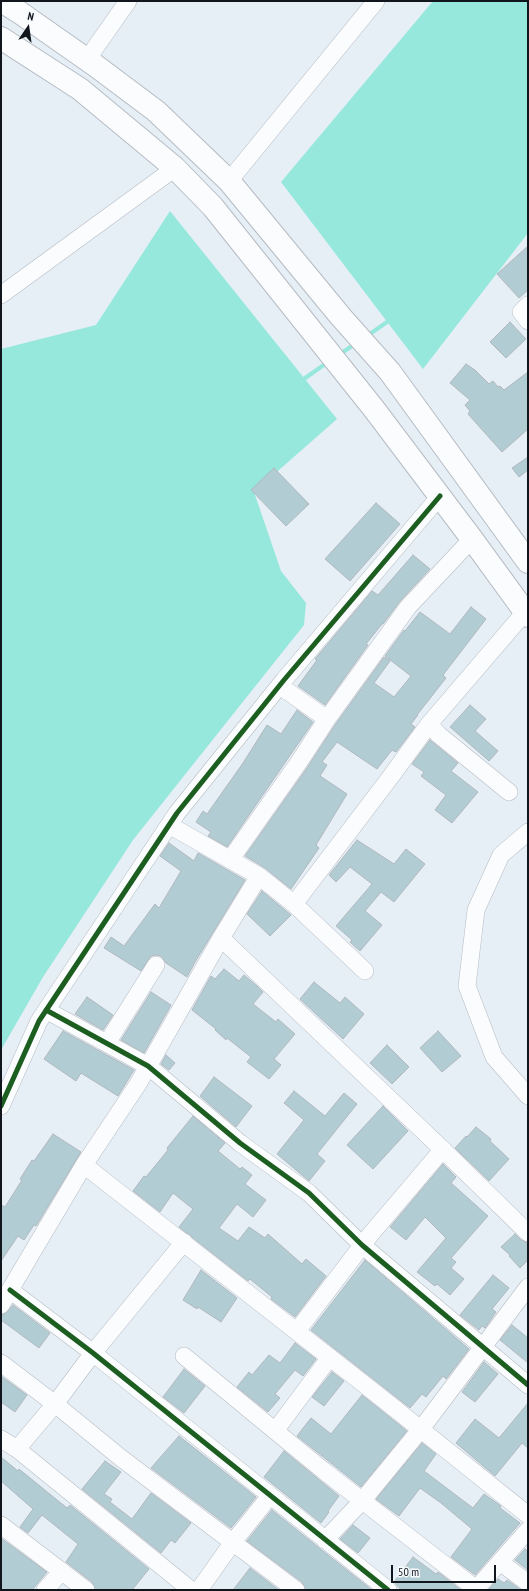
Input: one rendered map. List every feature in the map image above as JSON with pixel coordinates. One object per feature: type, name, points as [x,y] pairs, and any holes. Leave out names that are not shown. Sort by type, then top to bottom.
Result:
[{"type":"highway","points":[[1,1],[20,12],[156,111],[229,181],[340,317],[390,372],[528,562]]},
{"type":"highway","points":[[1,38],[80,89],[175,168],[213,208],[374,409],[472,539],[526,614]]},
{"type":"street","points":[[88,61],[95,48],[128,1]]},
{"type":"street","points":[[229,181],[376,1]]},
{"type":"street","points":[[1,294],[175,168]]},
{"type":"street","points":[[528,305],[521,312],[528,321]]},
{"type":"street","points":[[1,1106],[39,1021],[177,813],[280,686],[440,496]]},
{"type":"street","points":[[230,860],[299,762],[327,719],[408,607],[472,539]]},
{"type":"street","points":[[294,904],[388,781],[429,724],[526,614]]},
{"type":"street","points":[[280,686],[327,719]]},
{"type":"street","points":[[429,724],[439,735],[509,792]]},
{"type":"street","points":[[169,825],[259,876],[294,904],[365,971]]},
{"type":"street","points":[[528,832],[501,855],[476,910],[467,986],[494,1057],[528,1096]]},
{"type":"street","points":[[1,1305],[84,1165],[138,1084],[221,938],[259,876]]},
{"type":"street","points":[[221,938],[443,1149],[528,1233]]},
{"type":"street","points":[[107,1044],[156,965]]},
{"type":"street","points":[[46,1010],[148,1066],[240,1143],[309,1193],[362,1245],[482,1348],[528,1385]]},
{"type":"street","points":[[296,1331],[362,1245],[443,1149]]},
{"type":"street","points":[[84,1165],[421,1428],[528,1515]]},
{"type":"street","points":[[17,1449],[55,1404],[93,1353],[184,1242]]},
{"type":"street","points":[[325,1540],[362,1501],[421,1428],[528,1287]]},
{"type":"street","points":[[10,1290],[93,1353],[388,1590]]},
{"type":"street","points":[[184,1356],[362,1501],[476,1590],[528,1530]]},
{"type":"street","points":[[275,1431],[330,1357]]},
{"type":"street","points":[[1,1363],[55,1404],[121,1458],[296,1590]]},
{"type":"street","points":[[1,1439],[17,1449],[191,1590]]},
{"type":"street","points":[[199,1590],[233,1542],[270,1496]]},
{"type":"street","points":[[1,1525],[86,1590]]},
{"type":"street","points":[[500,1562],[528,1583]]},
{"type":"street","points":[[45,1590],[62,1571]]},
{"type":"shaded area","points":[[433,1],[528,1],[528,233],[423,369],[281,182]]},
{"type":"shaded area","points":[[170,211],[337,419],[254,492],[281,571],[306,603],[304,625],[133,840],[43,977],[1,1050],[1,349],[96,325]]},
{"type":"building","points":[[528,246],[528,290],[519,298],[497,274]]},
{"type":"building","points":[[510,322],[526,339],[506,358],[490,342]]},
{"type":"building","points":[[466,364],[475,370],[489,384],[493,381],[498,387],[500,386],[504,390],[528,372],[528,429],[502,452],[468,414],[470,411],[465,405],[470,400],[450,383]]},
{"type":"building","points":[[528,457],[528,470],[519,477],[512,468]]},
{"type":"building","points":[[274,468],[309,504],[286,526],[251,490]]},
{"type":"building","points":[[376,503],[400,524],[350,581],[325,559]]},
{"type":"building","points":[[413,555],[430,569],[401,600],[366,644],[368,645],[325,705],[298,686],[317,660],[315,659],[372,591],[378,595]]},
{"type":"building","points":[[471,607],[486,619],[443,675],[446,678],[417,715],[411,724],[415,727],[396,752],[392,750],[377,769],[337,742],[322,762],[327,765],[320,776],[347,794],[316,845],[319,848],[291,889],[265,868],[245,856],[307,768],[335,725],[384,657],[390,661],[374,683],[394,697],[411,676],[385,656],[404,630],[405,631],[420,612],[450,634]]},
{"type":"building","points":[[470,705],[486,719],[475,731],[498,751],[489,761],[450,727]]},
{"type":"building","points":[[297,710],[313,722],[227,847],[208,836],[211,832],[196,822],[203,811],[207,814],[243,763],[267,725],[281,734]]},
{"type":"building","points":[[430,740],[458,763],[451,771],[478,792],[452,823],[435,810],[446,795],[421,776],[424,772],[412,764]]},
{"type":"building","points":[[357,840],[394,864],[406,849],[425,864],[394,902],[381,892],[365,911],[382,925],[360,951],[350,942],[352,940],[336,926],[372,884],[350,867],[336,882],[329,875]]},
{"type":"building","points":[[169,843],[194,861],[198,853],[245,880],[187,977],[166,963],[161,956],[151,956],[141,971],[104,948],[111,937],[124,946],[155,904],[159,908],[181,871],[160,856]]},
{"type":"building","points":[[262,891],[291,915],[270,936],[247,914]]},
{"type":"building","points":[[224,969],[239,981],[244,975],[257,986],[263,992],[253,1004],[276,1022],[278,1019],[295,1034],[274,1059],[281,1065],[269,1079],[247,1062],[251,1057],[227,1038],[226,1040],[215,1030],[216,1029],[192,1010],[211,976],[215,979]]},
{"type":"building","points":[[314,982],[340,1003],[345,997],[364,1014],[343,1039],[300,999]]},
{"type":"building","points":[[151,992],[171,1005],[144,1053],[121,1040]]},
{"type":"building","points":[[87,997],[113,1015],[103,1030],[75,1014]]},
{"type":"building","points":[[63,1031],[134,1070],[118,1096],[81,1073],[76,1081],[44,1059]]},
{"type":"building","points":[[438,1031],[461,1056],[442,1072],[420,1048]]},
{"type":"building","points":[[387,1045],[409,1067],[392,1084],[370,1063]]},
{"type":"building","points":[[166,1055],[175,1063],[169,1070],[161,1064]]},
{"type":"building","points":[[214,1077],[252,1106],[236,1127],[200,1096]]},
{"type":"building","points":[[294,1091],[325,1116],[344,1093],[357,1104],[317,1154],[325,1161],[309,1181],[277,1154],[304,1120],[284,1103]]},
{"type":"building","points":[[383,1106],[408,1131],[373,1169],[347,1145]]},
{"type":"building","points":[[193,1116],[225,1143],[218,1151],[240,1169],[242,1167],[252,1175],[245,1184],[266,1200],[253,1217],[237,1204],[219,1228],[238,1241],[249,1227],[265,1238],[268,1234],[302,1264],[306,1259],[326,1276],[295,1317],[271,1299],[272,1297],[250,1279],[248,1281],[179,1227],[193,1209],[173,1193],[160,1212],[133,1191],[144,1176],[146,1177],[168,1150],[167,1148]]},
{"type":"building","points":[[476,1127],[491,1139],[490,1141],[509,1159],[489,1181],[455,1148]]},
{"type":"building","points":[[53,1134],[81,1152],[36,1226],[34,1225],[24,1240],[18,1236],[1,1261],[1,1205],[5,1207],[22,1180],[20,1179],[32,1160],[34,1161]]},
{"type":"building","points":[[443,1164],[456,1177],[451,1183],[488,1216],[451,1258],[456,1262],[451,1268],[464,1279],[450,1295],[437,1284],[435,1286],[417,1272],[446,1238],[425,1217],[406,1240],[390,1227]]},
{"type":"building","points":[[515,1234],[521,1240],[528,1243],[528,1260],[520,1268],[509,1256],[510,1255],[501,1247]]},
{"type":"building","points":[[365,1260],[469,1349],[446,1379],[443,1376],[426,1397],[422,1394],[410,1408],[311,1330]]},
{"type":"building","points":[[201,1270],[237,1298],[221,1322],[198,1307],[197,1309],[183,1300]]},
{"type":"building","points":[[493,1275],[509,1288],[492,1309],[496,1312],[485,1328],[482,1326],[479,1330],[460,1315]]},
{"type":"building","points":[[13,1305],[50,1333],[39,1348],[1,1320],[1,1315],[6,1313]]},
{"type":"building","points":[[512,1325],[528,1338],[528,1363],[500,1340]]},
{"type":"building","points":[[295,1343],[316,1359],[303,1376],[295,1370],[275,1394],[280,1398],[268,1412],[237,1387],[249,1372],[252,1375],[269,1355],[280,1363]]},
{"type":"building","points":[[484,1362],[498,1374],[475,1402],[462,1392]]},
{"type":"building","points":[[184,1369],[205,1386],[184,1413],[163,1397]]},
{"type":"building","points":[[332,1372],[344,1381],[324,1406],[312,1397]]},
{"type":"building","points":[[1,1376],[27,1395],[15,1412],[1,1402]]},
{"type":"building","points":[[362,1395],[407,1431],[361,1487],[297,1436],[311,1418],[331,1434]]},
{"type":"building","points":[[528,1403],[528,1448],[522,1443],[495,1476],[456,1443],[475,1419],[499,1438]]},
{"type":"building","points":[[179,1436],[256,1497],[231,1528],[151,1468]]},
{"type":"building","points":[[422,1443],[436,1454],[424,1471],[473,1508],[484,1494],[501,1506],[500,1508],[520,1523],[475,1575],[451,1557],[472,1529],[441,1503],[420,1488],[399,1516],[376,1499]]},
{"type":"building","points":[[284,1451],[339,1496],[321,1523],[264,1477]]},
{"type":"building","points":[[1,1457],[18,1471],[19,1469],[67,1508],[70,1505],[149,1569],[132,1590],[96,1590],[92,1582],[66,1562],[78,1544],[42,1515],[28,1533],[20,1527],[33,1509],[1,1481]]},
{"type":"building","points":[[105,1461],[121,1472],[104,1494],[112,1499],[110,1502],[132,1519],[151,1493],[191,1523],[175,1543],[171,1540],[161,1553],[82,1489]]},
{"type":"building","points":[[272,1510],[372,1590],[306,1590],[302,1582],[247,1541]]},
{"type":"building","points":[[353,1525],[370,1538],[358,1553],[340,1539]]},
{"type":"building","points":[[1,1538],[47,1572],[32,1590],[1,1590]]},
{"type":"building","points":[[525,1549],[528,1552],[528,1570],[515,1560]]},
{"type":"building","points":[[413,1557],[436,1574],[438,1572],[461,1590],[401,1590],[394,1582]]},
{"type":"building","points":[[250,1568],[279,1590],[233,1590]]},
{"type":"building","points":[[498,1579],[504,1583],[507,1580],[521,1590],[488,1590]]},
{"type":"waterway","points":[[367,336],[387,322]]},
{"type":"waterway","points":[[339,355],[356,343]]},
{"type":"waterway","points":[[301,381],[328,362]]},
{"type":"cycle path","points":[[1,1106],[39,1021],[177,813],[284,680],[440,496]]},
{"type":"cycle path","points":[[46,1010],[148,1066],[240,1143],[309,1193],[362,1245],[528,1385]]},
{"type":"cycle path","points":[[10,1290],[93,1353],[388,1590]]}]
